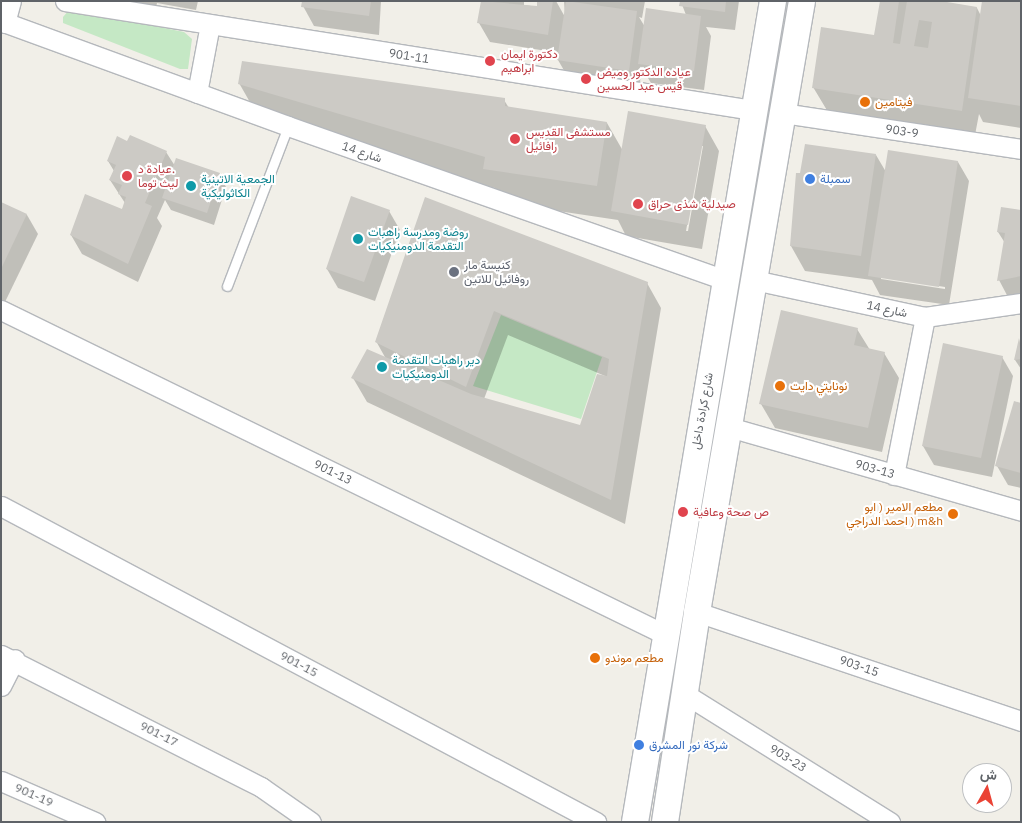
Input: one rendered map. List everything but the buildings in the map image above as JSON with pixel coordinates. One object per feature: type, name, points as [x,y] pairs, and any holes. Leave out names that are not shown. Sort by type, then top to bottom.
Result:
[{"type":"main road","name":"شارع كرادة داخل","points":[[635,822],[664,634],[773,1]]},
{"type":"main road","points":[[665,822],[697,612],[802,1]]},
{"type":"street","points":[[3,22],[11,1]]},
{"type":"street","name":"901-11","points":[[65,1],[753,110]]},
{"type":"street","name":"شارع 14","points":[[3,22],[288,126],[725,280]]},
{"type":"street","points":[[197,93],[210,24]]},
{"type":"street","name":"903-9","points":[[783,113],[1021,149]]},
{"type":"street","name":"شارع 14","points":[[754,280],[926,317],[1021,303]]},
{"type":"street","name":"901-13","points":[[1,310],[664,634]]},
{"type":"street","points":[[894,475],[926,317]]},
{"type":"street","name":"903-13","points":[[729,427],[1021,511]]},
{"type":"street","name":"901-15","points":[[1,506],[596,822]]},
{"type":"street","name":"903-15","points":[[697,612],[1021,721]]},
{"type":"street","points":[[1,686],[8,657]]},
{"type":"street","name":"901-17","points":[[8,657],[261,787],[312,822]]},
{"type":"street","name":"903-23","points":[[685,694],[890,822]]},
{"type":"street","name":"901-19","points":[[1,781],[95,822]]},
{"type":"lane","points":[[227,286],[288,126]]},
{"type":"green space","points":[[70,9],[184,32],[192,39],[188,69],[180,69],[63,23],[63,17]]},
{"type":"green space","points":[[501,315],[602,357],[581,419],[473,386]]},
{"type":"place","name":"دكتورة ايمان ابراهيم","points":[[490,61]]},
{"type":"place","name":"عياده الدكتور وميض قيس عبد الحسين","points":[[586,79]]},
{"type":"place","name":"فيتامين","points":[[865,102]]},
{"type":"place","name":"مستشفى القديس رافائيل","points":[[515,139]]},
{"type":"place","name":"عيادة د. ليث توما","points":[[127,176]]},
{"type":"place","name":"سمبلة","points":[[810,179]]},
{"type":"place","name":"الجمعية الاتينية الكاثوليكية","points":[[191,186]]},
{"type":"place","name":"صيدلية شذى حراق","points":[[638,204]]},
{"type":"place","name":"روضة ومدرسة راهبات التقدمة الدومنيكيات","points":[[358,239]]},
{"type":"place","name":"كنيسة مار روفائيل للاتين","points":[[454,272]]},
{"type":"place","name":"دير راهبات التقدمة الدومنيكيات","points":[[382,367]]},
{"type":"place","name":"نونايتي دايت","points":[[780,386]]},
{"type":"place","name":"ص صحة وعافية","points":[[683,512]]},
{"type":"place","name":"مطعم الامير ( ابو احمد الدراجي ) m&h","points":[[953,514]]},
{"type":"place","name":"مطعم موندو","points":[[595,658]]},
{"type":"place","name":"شركة نور المشرق","points":[[639,745]]}]
